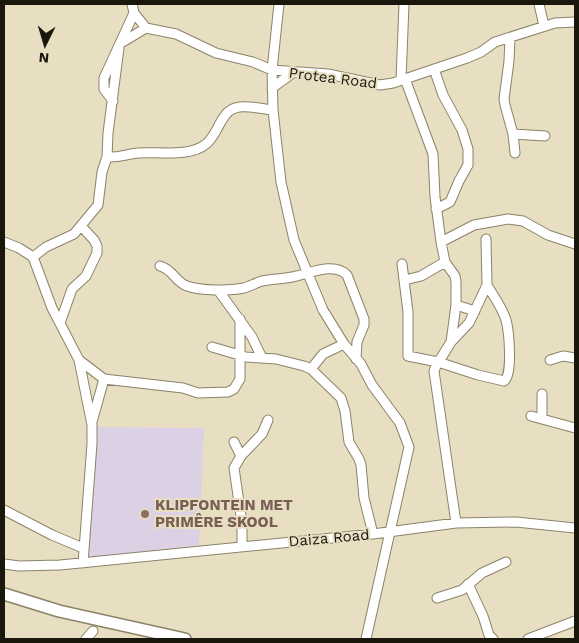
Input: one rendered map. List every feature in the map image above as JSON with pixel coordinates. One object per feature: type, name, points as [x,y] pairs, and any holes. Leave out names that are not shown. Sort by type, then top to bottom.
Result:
[{"type":"main road","points":[[4,594],[59,611],[186,639]]},
{"type":"street","points":[[279,4],[272,70],[273,110],[286,210],[294,240],[323,310],[344,344],[361,364],[372,385],[400,423],[409,448],[366,639]]},
{"type":"street","points":[[404,4],[403,80],[433,154],[436,209],[441,242],[445,262],[456,282],[456,305],[451,342]]},
{"type":"street","points":[[540,4],[544,26]]},
{"type":"street","points":[[120,45],[146,28],[133,8]]},
{"type":"street","points":[[33,257],[46,247],[74,234],[98,204],[102,172],[107,156],[108,133],[120,45],[133,8]]},
{"type":"street","name":"Protea Road","points":[[146,28],[176,34],[208,50],[253,62],[272,70],[328,74],[380,84],[403,80],[482,52],[495,42],[544,26],[561,22],[575,22]]},
{"type":"street","points":[[510,38],[504,98],[513,134],[515,153]]},
{"type":"street","points":[[434,69],[443,95],[466,139],[469,159],[468,166],[450,202],[436,209]]},
{"type":"street","points":[[272,88],[294,72]]},
{"type":"street","points":[[107,156],[121,157],[140,153],[177,153],[196,149],[206,145],[211,140],[225,116],[233,109],[246,107],[273,110]]},
{"type":"street","points":[[513,134],[545,136]]},
{"type":"street","points":[[441,242],[474,224],[508,219],[523,221],[548,236],[575,244]]},
{"type":"street","points":[[60,323],[72,289],[86,276],[97,253],[97,246],[94,240],[80,226]]},
{"type":"street","points":[[456,523],[435,376],[436,366],[451,342],[469,323],[487,286],[486,239]]},
{"type":"street","points":[[4,242],[20,248],[33,257],[52,308],[79,360],[92,425],[82,563]]},
{"type":"street","points":[[405,280],[421,276],[445,262]]},
{"type":"street","points":[[402,264],[408,312],[408,356],[438,362],[500,381],[507,379],[509,359],[506,322],[500,306],[487,286]]},
{"type":"street","points":[[160,266],[171,271],[178,282],[188,287],[218,290],[244,288],[261,282],[334,269],[344,272],[347,275],[364,319],[364,325],[357,342],[356,359]]},
{"type":"street","points":[[218,290],[252,337],[262,358]]},
{"type":"street","points":[[456,305],[475,311]]},
{"type":"street","points":[[79,360],[104,379],[183,388],[198,393],[228,392],[234,389],[240,379],[240,319]]},
{"type":"street","points":[[311,369],[322,354],[344,344]]},
{"type":"street","points":[[212,347],[250,358],[296,363],[311,369],[336,393],[343,404],[349,442],[359,459],[364,498],[373,534]]},
{"type":"street","points":[[550,360],[563,356],[575,358]]},
{"type":"street","points":[[92,425],[104,379]]},
{"type":"street","points":[[542,394],[542,419]]},
{"type":"street","points":[[531,416],[575,428]]},
{"type":"street","points":[[242,546],[242,523],[234,468],[241,456],[262,434],[268,420]]},
{"type":"street","points":[[234,442],[241,456]]},
{"type":"street","points":[[4,510],[52,535],[83,548]]},
{"type":"street","name":"Daiza Road","points":[[4,564],[40,566],[82,563],[373,534],[456,523],[516,522],[575,528]]},
{"type":"street","points":[[437,598],[459,592],[482,573],[506,562]]},
{"type":"street","points":[[468,584],[483,616],[490,638]]},
{"type":"street","points":[[528,639],[575,621]]},
{"type":"street","points":[[555,629],[557,639]]},
{"type":"street","points":[[86,639],[93,631]]},
{"type":"shaded area","name":"KLIPFONTEIN MET PRIMÊRE SKOOL","points":[[96,427],[204,428],[199,545],[87,558]]},
{"type":"place","name":"KLIPFONTEIN MET PRIMÊRE SKOOL","points":[[145,514]]}]
